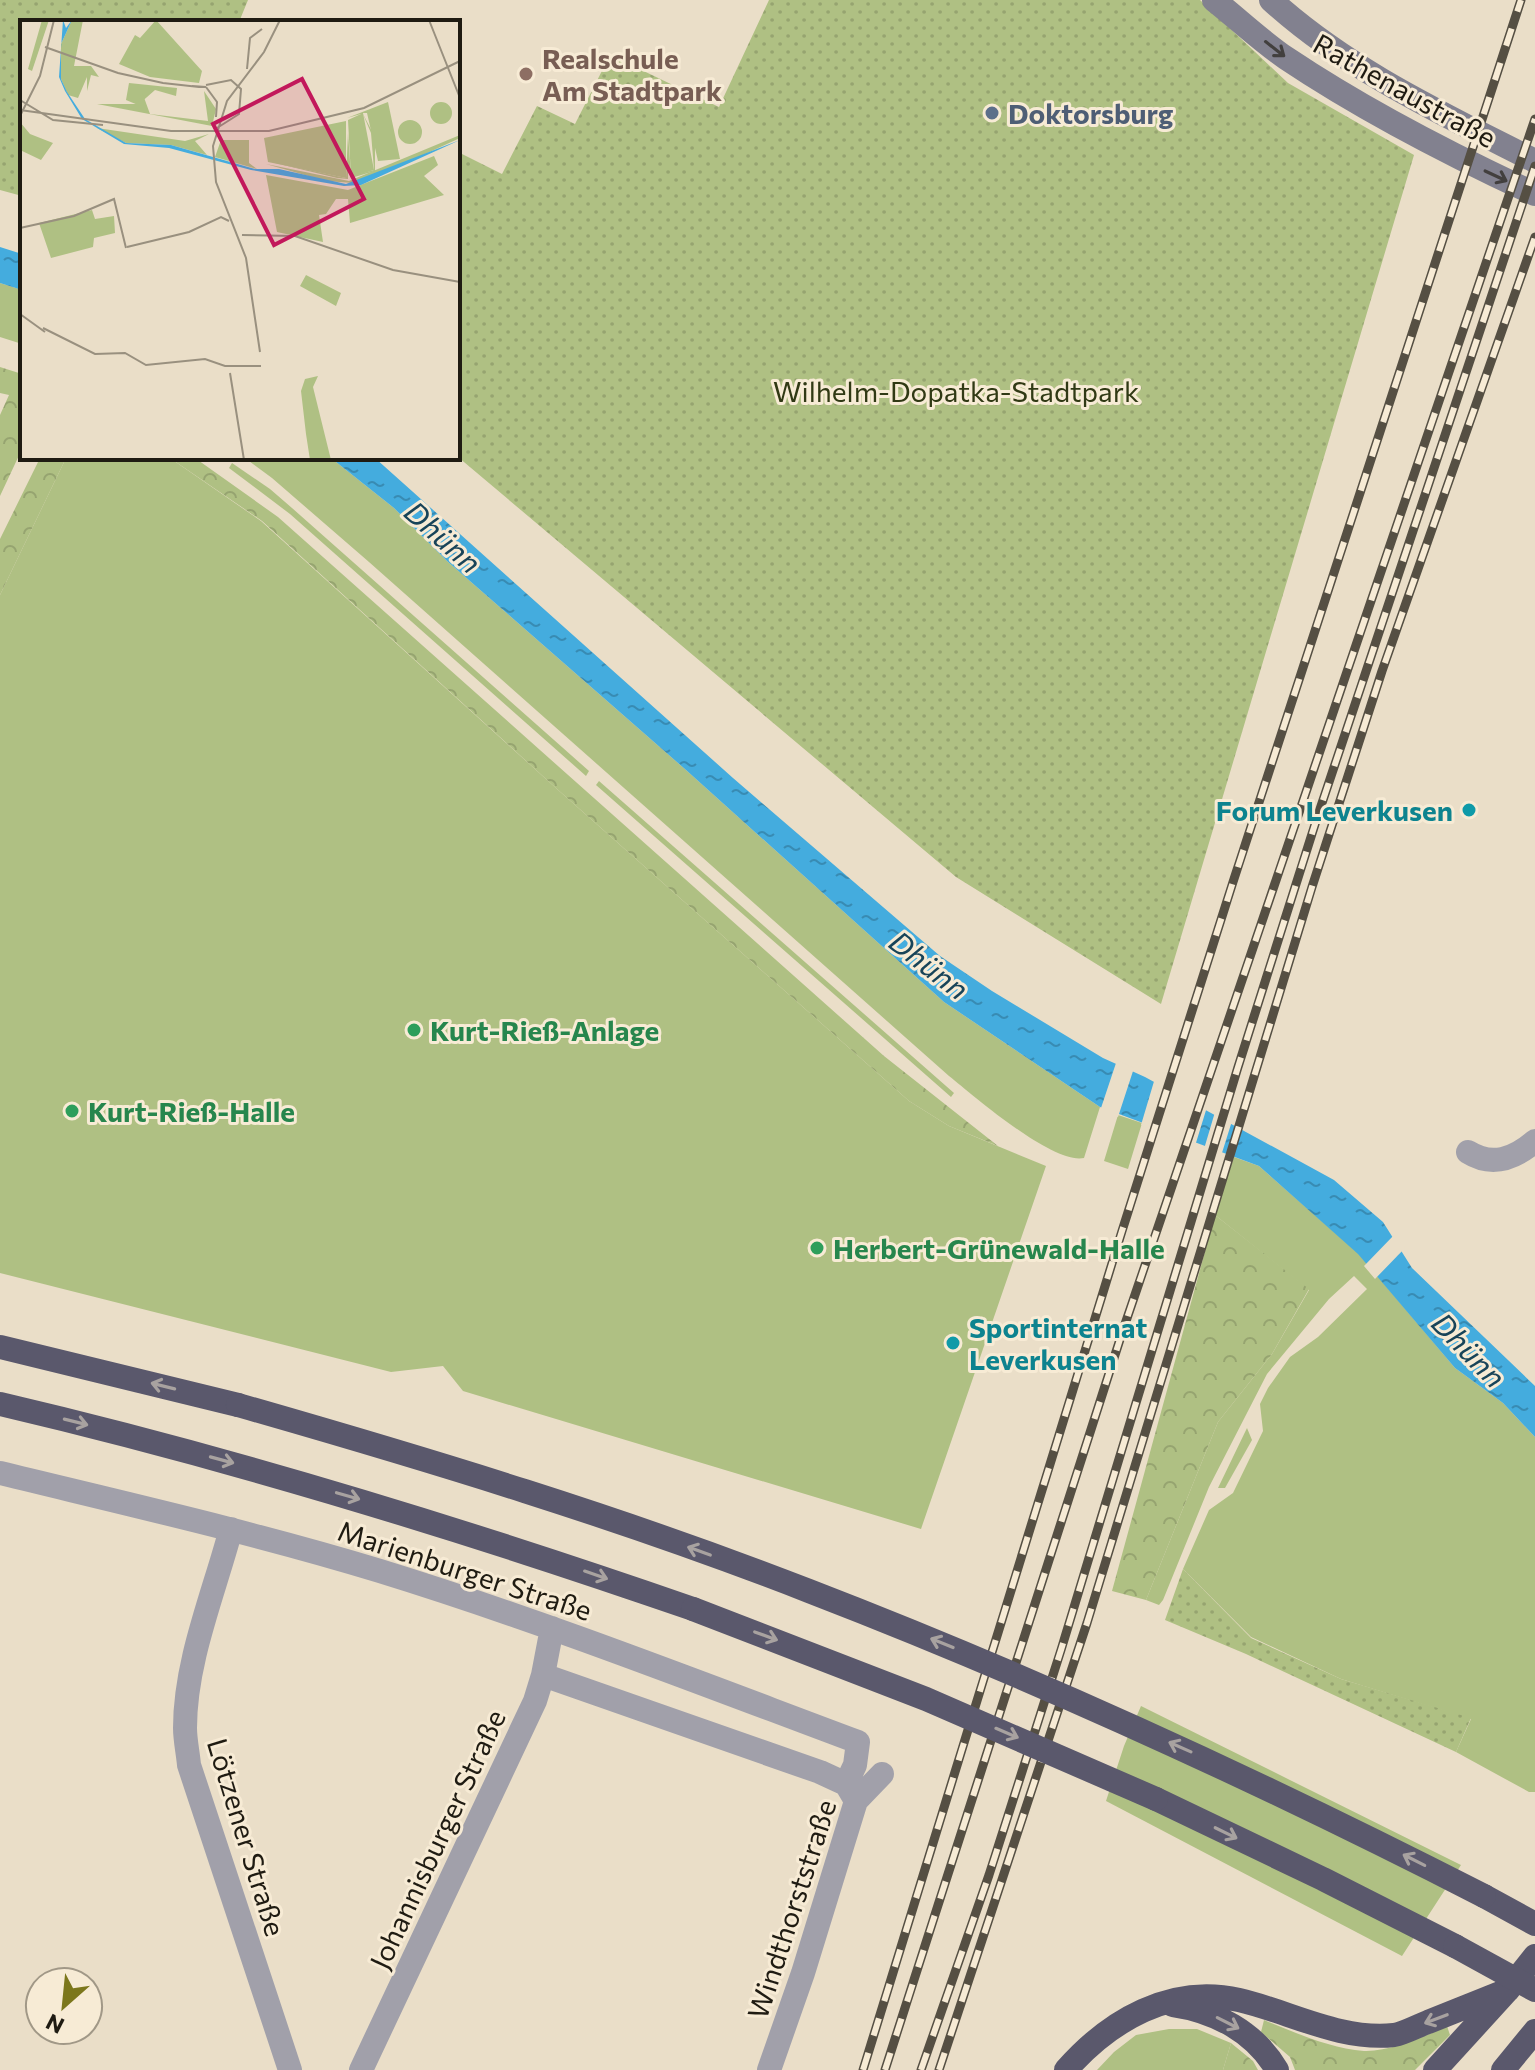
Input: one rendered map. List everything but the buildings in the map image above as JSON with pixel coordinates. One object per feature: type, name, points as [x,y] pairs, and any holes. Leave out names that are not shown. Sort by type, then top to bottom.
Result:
[{"type":"highway","points":[[0,1347],[238,1405],[381,1446],[651,1533],[805,1589],[944,1644],[1217,1763],[1351,1828],[1535,1924]]},
{"type":"highway","points":[[0,1404],[185,1450],[414,1516],[568,1565],[795,1647],[941,1705],[1156,1799],[1323,1879],[1535,1990]]},
{"type":"highway","points":[[1435,2070],[1535,1956]]},
{"type":"highway","points":[[1066,2070],[1086,2047],[1110,2027],[1163,2003],[1203,1995],[1239,2000],[1343,2032],[1395,2035],[1508,1990]]},
{"type":"highway","points":[[1163,2003],[1198,2009],[1238,2028],[1269,2056],[1277,2070]]},
{"type":"highway","points":[[1503,2070],[1535,2031]]},
{"type":"main road","name":"Rathenaustraße","points":[[1214,0],[1284,56],[1378,116],[1457,158],[1535,194]]},
{"type":"main road","name":"Rathenaustraße","points":[[1271,0],[1300,26],[1380,81],[1535,161]]},
{"type":"street","points":[[1468,1152],[1477,1158],[1501,1160],[1523,1151],[1535,1141]]},
{"type":"street","name":"Marienburger Straße","points":[[0,1473],[231,1529],[380,1571],[552,1628],[858,1742],[851,1793]]},
{"type":"street","name":"Lötzener Straße","points":[[231,1529],[198,1645],[188,1695],[185,1730],[189,1765],[295,2069]]},
{"type":"street","name":"Johannisburger Straße","points":[[361,2070],[535,1701],[552,1628]]},
{"type":"street","points":[[543,1675],[820,1772],[851,1793]]},
{"type":"street","name":"Windthorststraße","points":[[769,2070],[803,1973],[851,1793],[882,1774]]},
{"type":"green space","points":[[0,0],[248,0],[240,20],[20,20],[20,195],[0,190]]},
{"type":"green space","name":"Wilhelm-Dopatka-Stadtpark","points":[[769,0],[1200,0],[1288,83],[1414,155],[1161,1004],[956,877],[460,459],[460,153],[502,174],[537,106],[575,124],[610,55],[719,107]]},
{"type":"green space","points":[[0,283],[20,289],[20,343],[0,337]]},
{"type":"green space","points":[[0,367],[20,373],[20,453],[0,496],[0,415],[9,395],[0,393]]},
{"type":"green space","points":[[39,460],[65,460],[0,595],[0,539]]},
{"type":"green space","name":"Kurt-Rieß-Anlage","points":[[65,460],[173,460],[261,521],[909,1101],[949,1126],[1046,1166],[921,1529],[463,1391],[443,1366],[391,1372],[0,1273],[0,595]]},
{"type":"green space","points":[[173,460],[198,460],[278,517],[884,1056],[998,1146],[949,1126],[909,1101],[557,789],[262,521]]},
{"type":"green space","points":[[248,460],[334,460],[394,508],[447,561],[944,1002],[1100,1107],[1084,1158],[1053,1151],[1034,1140],[949,1076],[272,478]]},
{"type":"green space","points":[[232,463],[292,508],[589,771],[586,776],[290,514],[229,468]]},
{"type":"green space","points":[[599,781],[954,1093],[951,1097],[596,785]]},
{"type":"green space","points":[[1118,1115],[1142,1123],[1128,1169],[1104,1161]]},
{"type":"green space","points":[[1234,1157],[1259,1166],[1358,1253],[1455,1368],[1503,1403],[1535,1437],[1535,1792],[1529,1792],[1456,1752],[1471,1719],[1341,1679],[1251,1637],[1183,1569],[1209,1510],[1233,1493],[1263,1431],[1260,1404],[1268,1388],[1290,1357],[1318,1337],[1367,1289],[1354,1276],[1329,1299],[1267,1374],[1209,1487],[1163,1600],[1159,1605],[1146,1600],[1218,1422],[1272,1354],[1309,1290],[1215,1215]]},
{"type":"green space","points":[[1215,1215],[1309,1289],[1272,1354],[1218,1422],[1146,1600],[1112,1591]]},
{"type":"green space","points":[[1247,1428],[1252,1440],[1225,1488],[1218,1488]]},
{"type":"green space","points":[[1183,1569],[1251,1638],[1341,1679],[1471,1718],[1456,1752],[1246,1654],[1165,1620]]},
{"type":"green space","points":[[1141,1706],[1461,1865],[1402,1956],[1106,1801]]},
{"type":"green space","points":[[1264,2020],[1325,2043],[1364,2051],[1395,2046],[1447,2026],[1450,2035],[1415,2070],[1295,2070],[1290,2057],[1261,2032]]},
{"type":"green space","points":[[1169,2029],[1197,2029],[1231,2043],[1223,2070],[1097,2070],[1136,2035]]},
{"type":"green space","points":[[1231,2043],[1253,2061],[1258,2070],[1223,2070]]},
{"type":"water","points":[[0,247],[20,253],[20,289],[0,283]]},
{"type":"water","name":"Dhünn","points":[[334,460],[377,460],[733,778],[940,956],[1103,1058],[1145,1077],[1334,1180],[1383,1222],[1412,1268],[1535,1386],[1535,1437],[1503,1403],[1455,1368],[1358,1254],[1259,1166],[1100,1107],[944,1002],[447,561],[394,508]]},
{"type":"pier","points":[[1117,1060],[1134,1068],[1118,1117],[1100,1111]]},
{"type":"pier","points":[[1155,1078],[1207,1107],[1195,1146],[1141,1125]]},
{"type":"pier","points":[[1215,1112],[1232,1121],[1221,1156],[1204,1149]]},
{"type":"pier","points":[[1395,1234],[1405,1248],[1375,1279],[1364,1266]]},
{"type":"railway","points":[[863,2070],[1122,1231],[1521,0]]},
{"type":"railway","points":[[885,2070],[1123,1330],[1535,119]]},
{"type":"railway","points":[[921,2070],[989,1875],[1061,1650],[1317,818],[1535,166]]},
{"type":"railway","points":[[939,2070],[1087,1623],[1312,887],[1382,671],[1535,237]]},
{"type":"place","name":"Realschule Am Stadtpark","points":[[526,74]]},
{"type":"place","name":"Doktorsburg","points":[[992,113]]},
{"type":"place","name":"Forum Leverkusen","points":[[1469,810]]},
{"type":"place","name":"Kurt-Rieß-Anlage","points":[[414,1030]]},
{"type":"place","name":"Kurt-Rieß-Halle","points":[[72,1111]]},
{"type":"place","name":"Herbert-Grünewald-Halle","points":[[817,1248]]},
{"type":"place","name":"Sportinternat Leverkusen","points":[[953,1343]]}]
